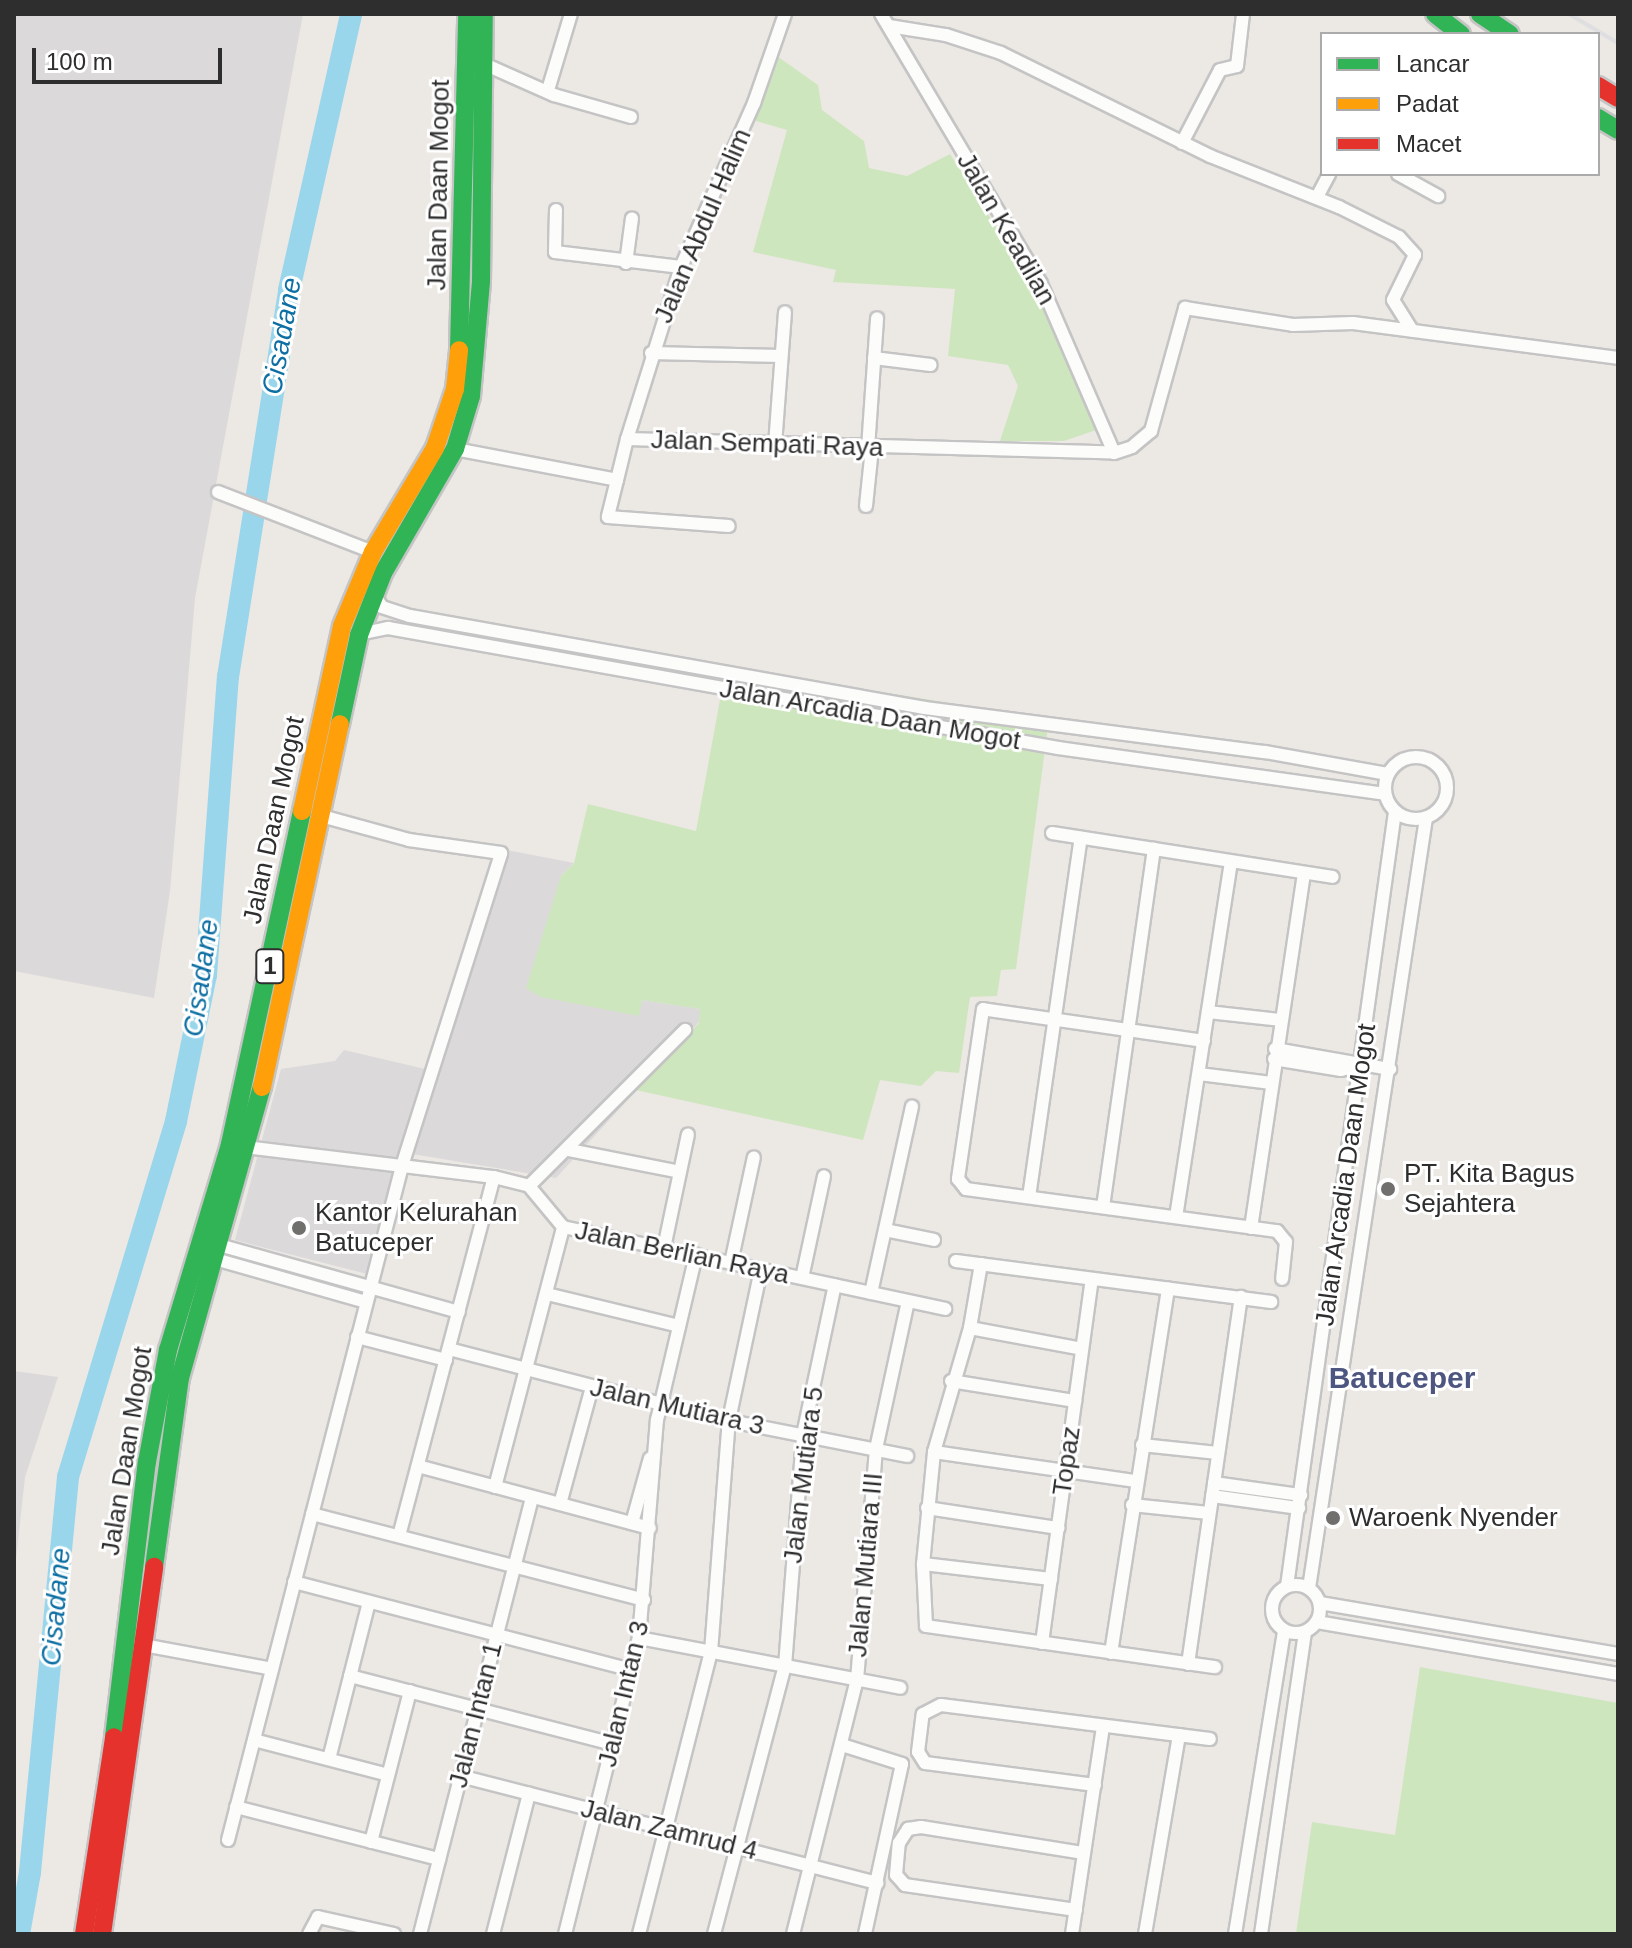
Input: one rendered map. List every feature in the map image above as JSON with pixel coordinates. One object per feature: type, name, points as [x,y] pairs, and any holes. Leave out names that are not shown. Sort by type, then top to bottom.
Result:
[{"type":"highway","name":"Jalan Daan Mogot","points":[[102,1934],[180,1378],[249,1148],[359,635],[374,593],[455,449],[478,352],[475,136],[467,14]]},
{"type":"highway","name":"Jalan Daan Mogot","points":[[84,1934],[103,1831],[154,1419],[168,1350],[230,1144],[342,626],[373,552],[435,448],[455,389],[475,136],[484,64],[484,14]]},
{"type":"highway","points":[[1435,14],[1458,32]]},
{"type":"highway","points":[[1480,14],[1507,32]]},
{"type":"highway","points":[[1600,87],[1618,98]]},
{"type":"highway","points":[[1600,119],[1618,130]]},
{"type":"street","points":[[548,90],[571,14]]},
{"type":"street","name":"Jalan Abdul Halim","points":[[627,439],[651,353],[681,267],[754,103],[785,14]]},
{"type":"street","name":"Jalan Keadilan","points":[[881,14],[1041,284],[1114,453]]},
{"type":"street","points":[[1182,143],[1220,70],[1237,66],[1243,14]]},
{"type":"street","points":[[889,26],[946,35],[1001,53],[1182,143],[1317,197],[1414,248],[1393,300],[1412,331]]},
{"type":"street","points":[[484,64],[548,90],[631,117]]},
{"type":"street","points":[[1317,197],[1328,176]]},
{"type":"street","points":[[1402,176],[1438,196]]},
{"type":"street","points":[[556,210],[555,252],[626,263],[681,267]]},
{"type":"street","points":[[626,263],[632,218]]},
{"type":"street","points":[[1114,453],[1132,447],[1151,431],[1185,308],[1293,325],[1353,323],[1618,358]]},
{"type":"street","points":[[775,445],[785,312]]},
{"type":"street","points":[[866,506],[877,318]]},
{"type":"street","points":[[651,353],[781,356]]},
{"type":"street","points":[[874,358],[931,365]]},
{"type":"street","name":"Jalan Sempati Raya","points":[[729,526],[608,517],[627,439],[1114,453]]},
{"type":"street","points":[[455,449],[617,480]]},
{"type":"street","points":[[218,492],[373,552]]},
{"type":"street","name":"Jalan Arcadia Daan Mogot","points":[[374,593],[382,607],[410,616],[836,693],[1265,752],[1387,774]]},
{"type":"street","name":"Jalan Arcadia Daan Mogot","points":[[359,635],[388,628],[1058,748],[1385,794]]},
{"type":"street","points":[[1409,756],[1435,762],[1447,786],[1443,803],[1426,818],[1395,812],[1385,794],[1387,774],[1409,756]]},
{"type":"street","name":"Jalan Arcadia Daan Mogot","points":[[1287,1586],[1363,1066],[1395,812]]},
{"type":"street","points":[[228,1840],[402,1166],[501,853],[409,840],[321,816]]},
{"type":"street","name":"Jalan Arcadia Daan Mogot","points":[[1309,1588],[1426,818]]},
{"type":"street","points":[[1052,833],[1333,877]]},
{"type":"street","points":[[1029,1197],[1081,838]]},
{"type":"street","points":[[1103,1207],[1154,849]]},
{"type":"street","points":[[1176,1217],[1231,862]]},
{"type":"street","points":[[1251,1228],[1304,873]]},
{"type":"street","points":[[1204,1041],[983,1009],[958,1179],[966,1189],[1251,1228],[1284,1236],[1282,1279]]},
{"type":"street","points":[[1208,1012],[1280,1020]]},
{"type":"street","points":[[529,1186],[569,1150],[685,1030]]},
{"type":"street","points":[[1275,1054],[1390,1069]]},
{"type":"street","points":[[1199,1074],[1271,1083]]},
{"type":"street","points":[[871,1293],[912,1106]]},
{"type":"street","points":[[664,1248],[688,1134]]},
{"type":"street","points":[[230,1144],[494,1177],[529,1186],[563,1227]]},
{"type":"street","points":[[569,1150],[680,1172]]},
{"type":"street","points":[[731,1263],[754,1157]]},
{"type":"street","points":[[802,1278],[824,1176]]},
{"type":"street","points":[[399,1536],[494,1177]]},
{"type":"street","name":"Jalan Berlian Raya","points":[[495,1487],[563,1227],[945,1309]]},
{"type":"street","points":[[885,1230],[934,1240]]},
{"type":"street","points":[[217,1252],[312,1271],[459,1312]]},
{"type":"street","points":[[217,1252],[308,1286],[366,1302]]},
{"type":"street","points":[[632,1523],[656,1449],[660,1405],[696,1255]]},
{"type":"street","points":[[956,1261],[1271,1302]]},
{"type":"street","points":[[981,1264],[970,1328],[951,1381],[934,1452],[923,1564],[924,1618],[932,1630],[1215,1667]]},
{"type":"street","points":[[639,1934],[711,1652],[729,1420],[761,1269]]},
{"type":"street","points":[[308,1286],[312,1271]]},
{"type":"street","name":"Topaz","points":[[1042,1643],[1092,1279]]},
{"type":"street","name":"Jalan Mutiara 5","points":[[714,1934],[785,1666],[803,1435],[835,1285]]},
{"type":"street","points":[[1111,1653],[1168,1288]]},
{"type":"street","points":[[547,1294],[679,1326]]},
{"type":"street","points":[[1188,1664],[1241,1297]]},
{"type":"street","name":"Jalan Mutiara III","points":[[793,1934],[857,1680],[876,1449],[908,1301]]},
{"type":"street","points":[[970,1328],[1082,1349]]},
{"type":"street","name":"Jalan Mutiara 3","points":[[357,1337],[528,1370],[660,1405],[907,1456]]},
{"type":"street","points":[[951,1381],[1075,1401]]},
{"type":"street","points":[[560,1504],[592,1387]]},
{"type":"street","points":[[1142,1445],[1218,1453]]},
{"type":"street","name":"Jalan Intan 3","points":[[565,1934],[639,1638],[656,1449]]},
{"type":"street","points":[[934,1452],[1136,1481]]},
{"type":"street","points":[[418,1466],[650,1528]]},
{"type":"street","points":[[1213,1490],[1300,1502]]},
{"type":"street","name":"Jalan Intan 1","points":[[420,1934],[532,1497]]},
{"type":"street","points":[[1132,1505],[1209,1513]]},
{"type":"street","points":[[927,1508],[1058,1528]]},
{"type":"street","points":[[312,1514],[644,1600]]},
{"type":"street","points":[[923,1564],[1051,1579]]},
{"type":"street","points":[[294,1582],[632,1670]]},
{"type":"street","points":[[1235,1934],[1284,1631],[1272,1613],[1278,1592],[1287,1586],[1309,1588],[1320,1603],[1618,1654]]},
{"type":"street","points":[[329,1759],[369,1602]]},
{"type":"street","points":[[1261,1934],[1305,1632],[1317,1622],[1320,1603]]},
{"type":"street","points":[[1317,1622],[1618,1674]]},
{"type":"street","points":[[1469,1649],[1472,1630]]},
{"type":"street","points":[[1284,1631],[1305,1632]]},
{"type":"street","points":[[639,1638],[900,1688]]},
{"type":"street","points":[[143,1645],[272,1669]]},
{"type":"street","points":[[350,1676],[613,1744]]},
{"type":"street","points":[[371,1842],[410,1691]]},
{"type":"street","points":[[1095,1785],[925,1763],[918,1752],[923,1714],[941,1705],[1210,1739]]},
{"type":"street","points":[[1079,1934],[1072,1934],[1103,1726]]},
{"type":"street","points":[[1145,1934],[1179,1735]]},
{"type":"street","points":[[254,1740],[388,1775]]},
{"type":"street","points":[[842,1745],[902,1764],[865,1934]]},
{"type":"street","name":"Jalan Zamrud 4","points":[[460,1776],[877,1883]]},
{"type":"street","points":[[493,1934],[529,1794]]},
{"type":"street","points":[[236,1807],[439,1859]]},
{"type":"street","points":[[1076,1910],[905,1885],[896,1875],[899,1843],[908,1829],[921,1827],[1084,1853]]},
{"type":"street","points":[[1251,1827],[1277,1831]]},
{"type":"street","points":[[309,1934],[318,1917],[394,1934]]},
{"type":"shaded area","points":[[14,14],[303,14],[195,598],[170,891],[154,998],[14,971]]},
{"type":"shaded area","points":[[507,850],[574,863],[561,876],[638,1016],[642,1000],[701,1009],[699,1022],[556,1178],[406,1153],[367,1274],[235,1240],[281,1069],[335,1061],[344,1050],[438,1072]]},
{"type":"shaded area","points":[[14,1371],[58,1377],[25,1477],[14,1578]]},
{"type":"green space","points":[[774,54],[818,85],[822,110],[864,141],[869,168],[907,176],[950,154],[1083,364],[1105,427],[1064,441],[1000,441],[1018,386],[1008,365],[948,356],[955,289],[833,282],[836,270],[753,252],[787,130],[749,119]]},
{"type":"green space","points":[[726,667],[1049,719],[1016,969],[1001,970],[997,996],[970,997],[959,1073],[936,1071],[921,1086],[880,1080],[863,1140],[636,1090],[699,1023],[700,1009],[642,1000],[639,1016],[541,997],[526,988],[561,876],[574,863],[588,804],[696,831]]},
{"type":"green space","points":[[1420,1667],[1618,1703],[1618,1934],[1296,1934],[1312,1822],[1395,1835]]},
{"type":"waterway","name":"Cisadane","points":[[19,1934],[30,1872],[68,1477],[176,1121],[206,975],[228,677],[289,290],[351,14]]},
{"type":"railway","points":[[1569,14],[1599,32]]},
{"type":"railway","points":[[1600,32],[1618,43]]},
{"type":"traffic: fast","points":[[459,350],[467,14]]},
{"type":"traffic: fast","points":[[340,724],[359,635],[383,573],[455,449],[471,396],[481,281],[484,14]]},
{"type":"traffic: fast","points":[[1435,14],[1458,32]]},
{"type":"traffic: fast","points":[[1480,14],[1507,32]]},
{"type":"traffic: fast","points":[[1600,119],[1618,130]]},
{"type":"traffic: fast","points":[[114,1737],[147,1462],[168,1350],[230,1144],[302,811]]},
{"type":"traffic: fast","points":[[154,1567],[180,1378],[262,1087]]},
{"type":"traffic: slow","points":[[302,811],[342,626],[373,552],[435,448],[455,389],[459,350]]},
{"type":"traffic: slow","points":[[262,1087],[340,724]]},
{"type":"traffic: jam","points":[[1600,87],[1618,98]]},
{"type":"traffic: jam","points":[[102,1934],[154,1567]]},
{"type":"traffic: jam","points":[[84,1934],[114,1737]]},
{"type":"place","name":"PT. Kita Bagus Sejahtera","points":[[1388,1189]]},
{"type":"place","name":"Kantor Kelurahan Batuceper","points":[[299,1228]]},
{"type":"place","name":"Waroenk Nyender","points":[[1333,1518]]},
{"type":"district","name":"Batuceper","points":[[1402,1378]]}]
